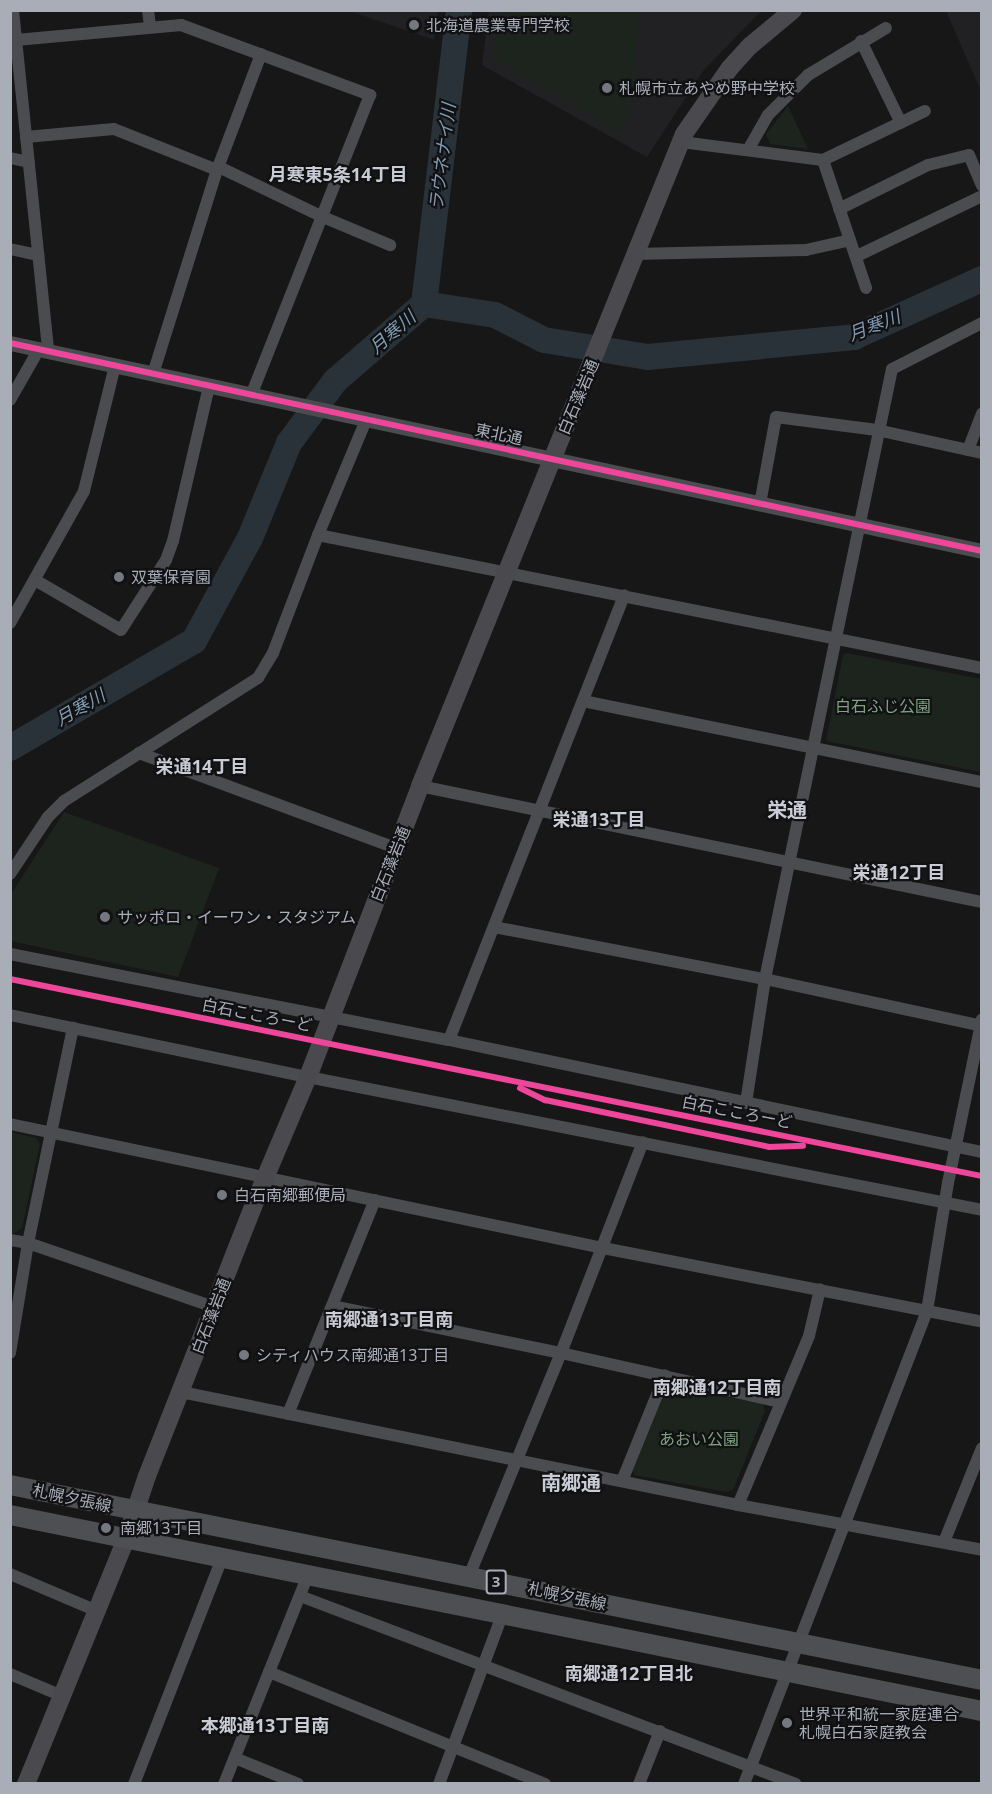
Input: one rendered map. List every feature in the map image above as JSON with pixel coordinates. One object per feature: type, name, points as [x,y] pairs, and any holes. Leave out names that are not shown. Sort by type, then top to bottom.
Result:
[{"type":"main road","name":"白石藻岩通","points":[[29,1783],[60,1695],[126,1539],[147,1476],[266,1176],[308,1077],[420,786],[681,142],[702,105],[729,69],[750,46],[793,10]]},
{"type":"main road","name":"札幌夕張線","points":[[10,1485],[981,1680]]},
{"type":"main road","name":"札幌夕張線","points":[[10,1515],[981,1711]]},
{"type":"street","points":[[10,400],[44,350],[29,162],[15,67],[14,10]]},
{"type":"street","points":[[148,10],[150,27]]},
{"type":"street","points":[[16,40],[181,25],[370,95],[251,395]]},
{"type":"street","points":[[748,150],[768,116],[808,75],[886,28]]},
{"type":"street","points":[[861,41],[901,123]]},
{"type":"street","points":[[153,374],[218,168],[261,54]]},
{"type":"street","points":[[681,142],[823,160],[925,111]]},
{"type":"street","points":[[26,137],[114,129],[218,168],[323,217],[390,244]]},
{"type":"street","points":[[839,209],[928,165],[969,155],[981,185]]},
{"type":"street","points":[[10,158],[29,162]]},
{"type":"street","points":[[823,160],[866,288]]},
{"type":"street","points":[[857,256],[981,196]]},
{"type":"street","points":[[635,254],[806,250],[850,240]]},
{"type":"street","points":[[10,249],[38,255]]},
{"type":"street","points":[[746,1103],[765,979],[791,863],[877,430],[892,369],[981,323]]},
{"type":"street","name":"東北通","points":[[10,343],[981,551]]},
{"type":"street","points":[[10,623],[84,491],[115,366]]},
{"type":"street","points":[[35,580],[121,630],[166,560],[173,541],[209,386]]},
{"type":"street","points":[[968,450],[981,414]]},
{"type":"street","points":[[760,504],[776,417],[877,430],[981,453]]},
{"type":"street","points":[[10,874],[48,817],[64,801],[258,678],[273,653],[318,535],[366,420]]},
{"type":"street","points":[[318,535],[981,668]]},
{"type":"street","points":[[449,1040],[624,596]]},
{"type":"street","points":[[583,701],[981,782]]},
{"type":"street","points":[[139,753],[396,848]]},
{"type":"street","points":[[420,786],[981,902]]},
{"type":"street","points":[[494,927],[981,1023],[944,1203],[927,1311],[744,1784]]},
{"type":"street","points":[[10,954],[329,1020],[449,1040],[954,1150],[981,1152]]},
{"type":"street","points":[[10,1015],[308,1077],[981,1210]]},
{"type":"street","points":[[10,1353],[28,1243],[73,1028]]},
{"type":"street","points":[[10,1124],[603,1248],[981,1322]]},
{"type":"street","points":[[468,1576],[561,1353],[578,1304],[603,1248],[643,1142]]},
{"type":"street","points":[[288,1414],[375,1200]]},
{"type":"street","points":[[10,1240],[28,1243],[214,1307]]},
{"type":"street","points":[[738,1505],[808,1336],[820,1289]]},
{"type":"street","points":[[332,1306],[665,1375],[781,1402]]},
{"type":"street","points":[[622,1481],[665,1375]]},
{"type":"street","points":[[181,1392],[738,1505],[981,1550]]},
{"type":"street","points":[[944,1542],[981,1448]]},
{"type":"street","points":[[134,1784],[222,1558]]},
{"type":"street","points":[[10,1574],[95,1610]]},
{"type":"street","points":[[224,1784],[308,1575]]},
{"type":"street","points":[[300,1596],[752,1765],[796,1784]]},
{"type":"street","points":[[439,1784],[503,1613]]},
{"type":"street","points":[[269,1672],[545,1784]]},
{"type":"street","points":[[10,1674],[60,1695]]},
{"type":"street","points":[[639,1784],[660,1731]]},
{"type":"street","points":[[235,1758],[298,1784]]},
{"type":"shaded area","name":"北海道農業専門学校","points":[[350,11],[438,11],[434,40]]},
{"type":"shaded area","name":"札幌市立あやめ野中学校","points":[[489,11],[761,11],[703,71],[647,157],[482,65]]},
{"type":"shaded area","points":[[946,11],[981,11],[981,91]]},
{"type":"green space","points":[[501,11],[639,11],[631,104],[619,133],[493,57]]},
{"type":"green space","points":[[788,106],[808,149],[770,144],[766,134]]},
{"type":"green space","name":"白石ふじ公園","points":[[846,653],[981,679],[981,772],[826,741],[843,655]]},
{"type":"green space","name":"サッポロ・イーワン・スタジアム","points":[[64,812],[219,868],[178,977],[11,941],[11,894]]},
{"type":"green space","points":[[11,1132],[36,1138],[40,1144],[22,1228],[15,1233],[10,1233]]},
{"type":"green space","name":"あおい公園","points":[[671,1386],[763,1404],[765,1411],[733,1490],[726,1492],[635,1475],[633,1471],[665,1390]]},
{"type":"waterway","name":"ラウネナイ川","points":[[424,304],[459,10]]},
{"type":"waterway","name":"月寒川","points":[[10,748],[194,641],[250,538],[289,443],[335,381],[424,304],[495,315],[544,340],[648,357],[854,337],[982,279]]},
{"type":"cycle path","points":[[10,343],[982,551]]},
{"type":"cycle path","name":"白石こころーど","points":[[10,979],[982,1176]]},
{"type":"cycle path","points":[[520,1088],[545,1100],[769,1147],[803,1146]]},
{"type":"place","name":"北海道農業専門学校","points":[[414,25]]},
{"type":"place","name":"札幌市立あやめ野中学校","points":[[607,88]]},
{"type":"place","name":"双葉保育園","points":[[119,577]]},
{"type":"place","name":"サッポロ・イーワン・スタジアム","points":[[105,917]]},
{"type":"place","name":"白石南郷郵便局","points":[[222,1195]]},
{"type":"place","name":"シティハウス南郷通13丁目","points":[[244,1355]]},
{"type":"place","name":"南郷13丁目","points":[[106,1528]]},
{"type":"place","name":"世界平和統一家庭連合 札幌白石家庭教会","points":[[787,1723]]},
{"type":"district","name":"月寒東5条14丁目","points":[[338,174]]},
{"type":"district","name":"栄通14丁目","points":[[202,766]]},
{"type":"district","name":"栄通","points":[[787,809]]},
{"type":"district","name":"栄通13丁目","points":[[599,819]]},
{"type":"district","name":"栄通12丁目","points":[[899,872]]},
{"type":"district","name":"南郷通13丁目南","points":[[389,1319]]},
{"type":"district","name":"南郷通12丁目南","points":[[717,1387]]},
{"type":"district","name":"南郷通","points":[[571,1482]]},
{"type":"district","name":"南郷通12丁目北","points":[[629,1673]]},
{"type":"district","name":"本郷通13丁目南","points":[[265,1725]]}]
